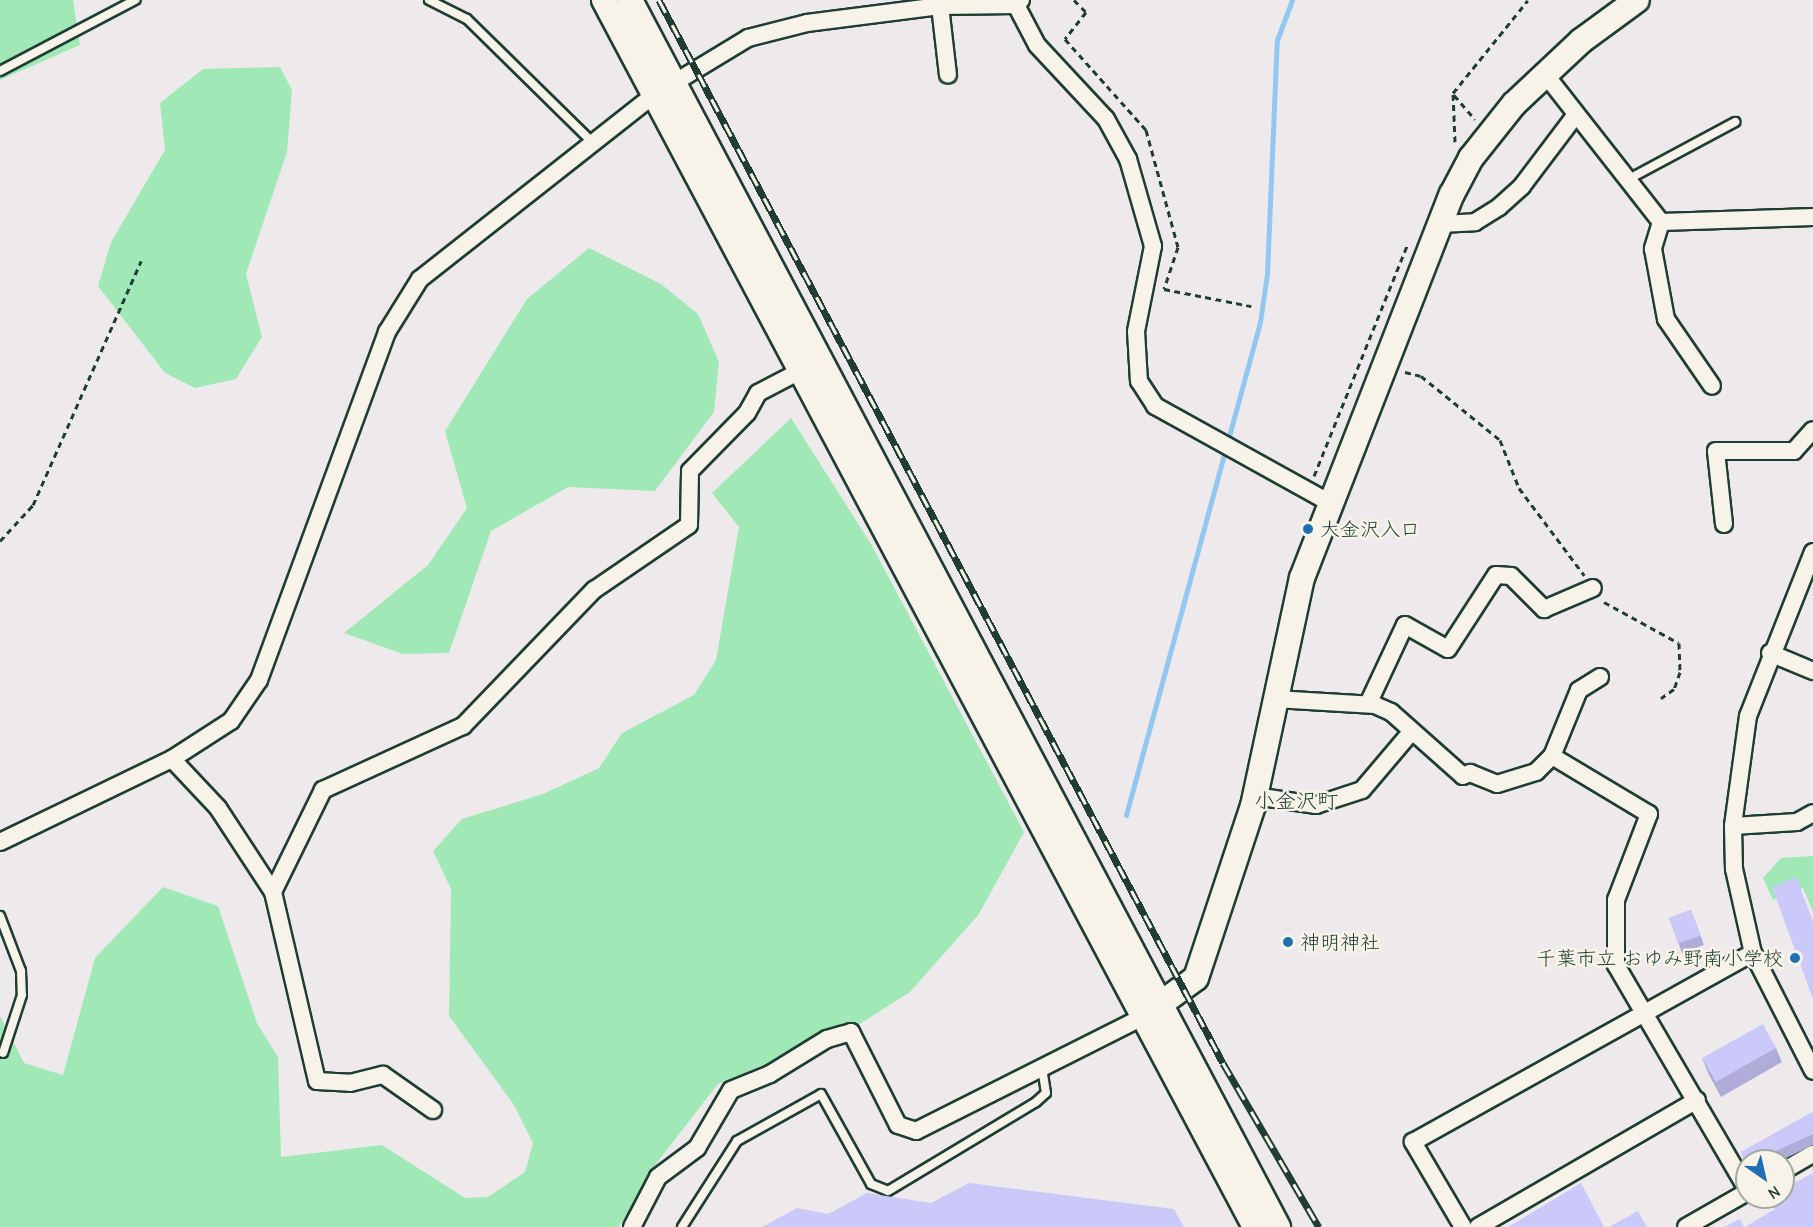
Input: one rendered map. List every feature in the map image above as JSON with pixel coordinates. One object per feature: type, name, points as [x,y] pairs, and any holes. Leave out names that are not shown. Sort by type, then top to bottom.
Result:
[{"type":"street","points":[[604,0],[664,88],[1152,1011],[1255,1227]]},
{"type":"street","points":[[630,0],[664,88],[800,371],[1152,1011],[1278,1227]]},
{"type":"street","points":[[632,1227],[658,1177],[697,1148],[731,1090],[770,1074],[827,1039],[851,1032],[898,1125],[908,1131],[1152,1011],[1196,978],[1255,796],[1288,626],[1330,502],[1386,367],[1440,224],[1488,134],[1545,74],[1637,0]]},
{"type":"street","points":[[0,842],[172,759],[231,721],[259,680],[387,332],[420,279],[664,88],[748,38],[775,29],[940,6],[1019,3],[1037,45],[1106,118],[1128,159],[1153,246],[1136,331],[1139,381],[1155,406],[1330,502]]},
{"type":"street","points":[[940,6],[948,75]]},
{"type":"street","points":[[1545,74],[1575,117],[1661,222]]},
{"type":"street","points":[[1440,224],[1475,222],[1498,207],[1522,186],[1575,117]]},
{"type":"street","points":[[1661,222],[1813,216]]},
{"type":"street","points":[[1661,222],[1653,249],[1666,319],[1712,386]]},
{"type":"street","points":[[273,892],[322,790],[463,726],[594,590],[689,525],[690,471],[747,413],[758,393],[800,371]]},
{"type":"street","points":[[1724,524],[1716,451],[1794,451],[1813,430]]},
{"type":"street","points":[[1813,552],[1770,653],[1740,749],[1733,826],[1734,869],[1753,953],[1813,1071]]},
{"type":"street","points":[[1368,704],[1405,625],[1448,649],[1496,575],[1511,576],[1544,609],[1593,588]]},
{"type":"street","points":[[1770,653],[1813,671]]},
{"type":"street","points":[[1275,699],[1368,704],[1390,712],[1463,776],[1470,773],[1497,784],[1526,778],[1552,756],[1579,690],[1600,677]]},
{"type":"street","points":[[1255,796],[1316,805],[1362,790],[1412,731]]},
{"type":"street","points":[[1552,756],[1649,814],[1616,900],[1616,965],[1646,1012],[1735,1169]]},
{"type":"street","points":[[172,759],[218,808],[273,892],[317,1080],[350,1083],[383,1075],[433,1110]]},
{"type":"street","points":[[1733,826],[1797,822],[1813,813]]},
{"type":"street","points":[[1463,1227],[1413,1142],[1753,953]]},
{"type":"street","points":[[1478,1227],[1697,1100]]},
{"type":"street","points":[[1795,1164],[1813,1154]]},
{"type":"street","points":[[1686,1227],[1735,1198]]},
{"type":"lane","points":[[0,71],[135,0]]},
{"type":"lane","points":[[429,0],[467,19],[593,143]]},
{"type":"lane","points":[[1626,180],[1735,122]]},
{"type":"lane","points":[[0,916],[21,971],[21,994],[3,1053]]},
{"type":"lane","points":[[682,1227],[737,1141],[821,1094],[871,1184],[888,1191],[1036,1102],[1046,1093],[1042,1067]]},
{"type":"path","points":[[1453,93],[1488,134]]},
{"type":"path","points":[[0,541],[33,505],[141,261]]},
{"type":"path","points":[[1386,367],[1421,376],[1500,440],[1519,488],[1604,602],[1679,643],[1680,672],[1674,689],[1661,698]]},
{"type":"green space","points":[[0,0],[73,0],[80,45],[0,80]]},
{"type":"green space","points":[[280,67],[292,90],[287,152],[246,274],[262,337],[236,379],[195,388],[165,373],[98,286],[111,242],[165,150],[160,103],[203,69]]},
{"type":"green space","points":[[589,248],[661,284],[698,314],[719,362],[714,412],[655,491],[568,487],[491,531],[449,653],[403,654],[344,633],[428,565],[467,508],[445,431],[527,299]]},
{"type":"green space","points":[[791,418],[871,544],[1024,832],[979,914],[910,992],[855,1027],[718,1084],[652,1169],[619,1227],[0,1227],[0,1016],[24,1063],[63,1075],[95,958],[163,887],[218,906],[257,1023],[278,1057],[281,1157],[382,1145],[465,1198],[488,1197],[525,1172],[533,1143],[514,1105],[449,1016],[451,889],[433,851],[462,819],[543,794],[599,768],[622,733],[694,695],[716,660],[739,527],[712,493]]},
{"type":"green space","points":[[1813,856],[1813,912],[1803,888],[1773,900],[1763,878],[1781,858]]},
{"type":"building","points":[[1796,877],[1813,921],[1813,999],[1772,887]]},
{"type":"building","points":[[1691,910],[1700,936],[1678,943],[1669,918]]},
{"type":"building","points":[[1763,1024],[1776,1048],[1716,1082],[1702,1058]]},
{"type":"building","points":[[1812,1112],[1813,1134],[1780,1149],[1746,1149]]},
{"type":"building","points":[[1813,1173],[1813,1227],[1745,1227],[1775,1209],[1795,1209],[1795,1183]]},
{"type":"building","points":[[969,1183],[1174,1209],[1184,1227],[762,1227],[797,1208],[828,1214],[867,1193],[931,1203]]},
{"type":"building","points":[[1581,1183],[1604,1227],[1508,1227]]},
{"type":"building","points":[[1638,1211],[1647,1227],[1611,1227],[1611,1226]]},
{"type":"building","points":[[1740,1219],[1744,1227],[1724,1227]]},
{"type":"waterway","points":[[1126,815],[1260,322],[1267,274],[1277,40],[1292,0]]},
{"type":"railway","points":[[659,0],[1223,1063],[1319,1227]]},
{"type":"place","name":"大金沢入口","points":[[1308,529]]},
{"type":"place","name":"神明神社","points":[[1288,942]]},
{"type":"place","name":"千葉市立 おゆみ野南小学校","points":[[1795,958]]},
{"type":"district","name":"小金沢町","points":[[1296,801]]}]
